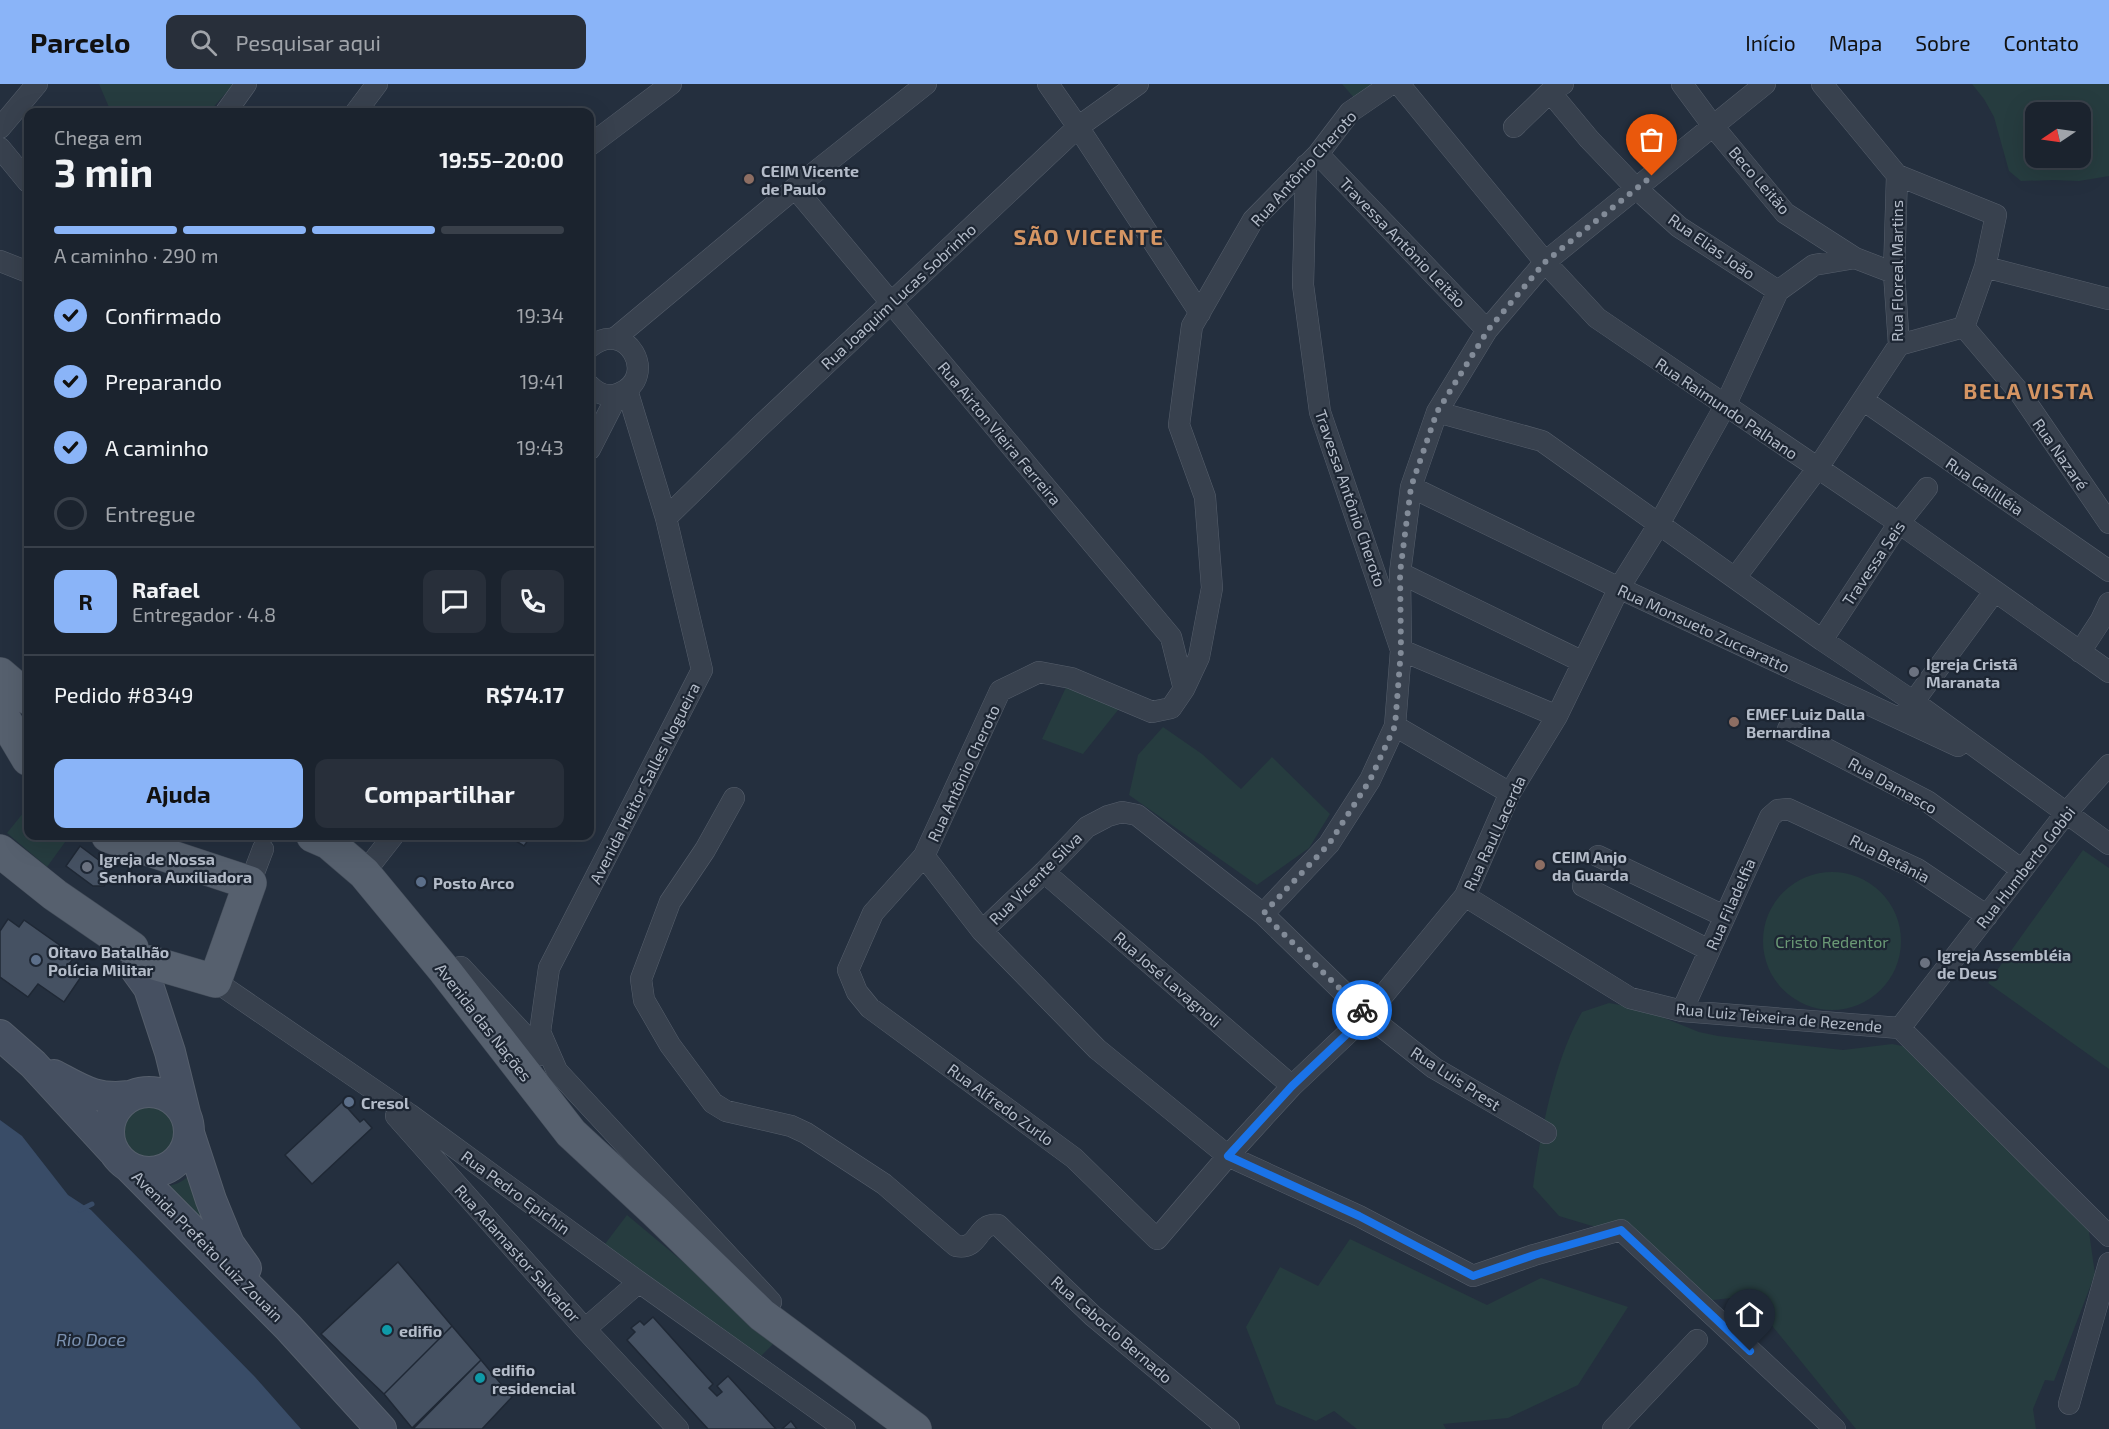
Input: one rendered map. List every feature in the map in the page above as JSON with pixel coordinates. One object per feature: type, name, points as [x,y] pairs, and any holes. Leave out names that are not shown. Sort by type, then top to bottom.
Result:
[{"type":"main road","points":[[0,674],[24,695]]},
{"type":"main road","points":[[0,712],[24,752]]},
{"type":"main road","points":[[120,840],[250,883],[215,981]]},
{"type":"main road","name":"Avenida das Nações","points":[[328,840],[364,873],[445,971],[571,1133],[762,1315],[873,1400],[915,1429]]},
{"type":"main road","name":"Rua Pedro Epichin","points":[[0,851],[55,896],[149,964],[215,981]]},
{"type":"main road","name":"Avenida das Nações","points":[[655,1211],[771,1302],[873,1400]]},
{"type":"street","points":[[0,128],[37,84]]},
{"type":"street","points":[[229,108],[246,84]]},
{"type":"street","points":[[359,108],[378,84]]},
{"type":"street","points":[[594,142],[671,84]]},
{"type":"street","points":[[614,339],[795,188],[926,84]]},
{"type":"street","points":[[1048,84],[1200,313]]},
{"type":"street","name":"Rua Joaquim Lucas Sobrinho","points":[[666,518],[756,430],[1078,127],[1138,84]]},
{"type":"street","name":"Rua Antônio Cheroto","points":[[848,970],[873,913],[924,856],[1000,691],[1039,672],[1071,678],[1152,712],[1171,708],[1184,689],[1199,657],[1212,588],[1205,497],[1179,425],[1192,326],[1253,220],[1312,159],[1350,112],[1391,84]]},
{"type":"street","name":"Rua Raimundo Palhano","points":[[1400,84],[1545,262],[1597,318],[1899,523],[2109,672]]},
{"type":"street","name":"Beco Leitão","points":[[1682,84],[1713,126],[1785,213],[1855,258],[1894,273]]},
{"type":"street","points":[[1263,914],[1329,844],[1370,780],[1395,726],[1401,650],[1400,573],[1411,487],[1437,412],[1488,330],[1545,262],[1765,84]]},
{"type":"street","name":"Rua Floreal Martins","points":[[1735,578],[1816,468],[1899,345],[1894,273],[1897,175],[1822,84]]},
{"type":"street","points":[[1514,127],[1557,88]]},
{"type":"street","name":"Rua Elias João","points":[[1557,88],[1589,139],[1636,188],[1679,227],[1778,291]]},
{"type":"street","points":[[0,148],[24,177]]},
{"type":"street","name":"Travessa Antônio Leitão","points":[[1312,159],[1488,330]]},
{"type":"street","name":"Travessa Antônio Cheroto","points":[[1312,159],[1303,285],[1320,412],[1401,650]]},
{"type":"street","points":[[1897,175],[1996,215],[1984,267],[1964,327],[1899,345]]},
{"type":"street","name":"Rua Airton Vieira Ferreira","points":[[795,188],[1171,637],[1184,689]]},
{"type":"street","points":[[1778,291],[1814,265],[1855,258]]},
{"type":"street","points":[[0,261],[24,270]]},
{"type":"street","points":[[1984,267],[2109,299]]},
{"type":"street","name":"Rua Raul Lacerda","points":[[1157,1239],[1292,1086],[1367,1015],[1465,897],[1510,793],[1557,716],[1619,588],[1659,524],[1725,406],[1778,291]]},
{"type":"street","name":"Rua Nazaré","points":[[1964,327],[2020,393],[2109,523]]},
{"type":"street","points":[[594,344],[599,341],[614,339],[623,342],[636,355],[638,366],[637,375],[623,392],[594,441]]},
{"type":"street","points":[[594,389],[601,394],[623,392]]},
{"type":"street","name":"Avenida Heitor Salles Nogueira","points":[[533,1033],[549,968],[702,670],[666,518],[623,392]]},
{"type":"street","name":"Rua Galilléia","points":[[1863,400],[2109,571]]},
{"type":"street","name":"Rua Monsueto Zuccaratto","points":[[1437,412],[1542,441],[1822,640],[1914,702],[2109,844]]},
{"type":"street","name":"Rua Monsueto Zuccaratto","points":[[1411,487],[1619,588],[2000,766]]},
{"type":"street","name":"Travessa Seis","points":[[1822,640],[1899,523],[1927,488]]},
{"type":"street","points":[[1400,573],[1582,662]]},
{"type":"street","points":[[1901,719],[1994,592]]},
{"type":"street","points":[[2080,652],[2109,603]]},
{"type":"street","points":[[1401,650],[1557,716]]},
{"type":"street","points":[[1395,726],[1510,793]]},
{"type":"street","name":"Rua Damasco","points":[[1788,729],[1927,801],[2022,870]]},
{"type":"street","name":"Rua Humberto Gobbi","points":[[1900,1028],[2066,813],[2109,765]]},
{"type":"street","name":"Rua Caboclo Bernado","points":[[734,798],[705,850],[670,902],[641,979],[644,1000],[670,1045],[713,1103],[726,1111],[791,1126],[806,1133],[884,1184],[956,1246],[963,1248],[972,1244],[985,1228],[991,1224],[998,1226],[1094,1317],[1229,1429]]},
{"type":"street","name":"Rua Betânia","points":[[1788,809],[1917,869],[1987,916]]},
{"type":"street","name":"Rua Filadelfia","points":[[1682,1011],[1770,817],[1778,810],[1788,809]]},
{"type":"street","name":"Rua Luis Prest","points":[[1122,812],[1137,816],[1263,914],[1367,1015],[1434,1068],[1546,1133]]},
{"type":"street","name":"Rua Vicente Silva","points":[[982,931],[1087,827],[1122,812]]},
{"type":"street","points":[[364,873],[390,840]]},
{"type":"street","points":[[250,883],[263,849]]},
{"type":"street","points":[[924,856],[982,931],[1097,1049],[1228,1156],[1359,1216],[1473,1276],[1534,1255],[1621,1230],[1835,1429]]},
{"type":"street","points":[[1598,856],[1724,916]]},
{"type":"street","name":"Rua José Lavagnoli","points":[[1044,872],[1292,1086]]},
{"type":"street","points":[[1583,886],[1709,950]]},
{"type":"street","name":"Rua Luiz Teixeira de Rezende","points":[[1465,897],[1630,998],[1682,1011],[1900,1028],[2109,1236]]},
{"type":"street","name":"Avenida Prefeito Luiz Zouain","points":[[149,964],[187,1123],[211,1200],[229,1244],[288,1327]]},
{"type":"street","points":[[445,971],[461,967],[533,1033],[557,1071],[771,1302]]},
{"type":"street","name":"Rua Alfredo Zurlo","points":[[848,970],[857,992],[870,1008],[1074,1158],[1157,1239]]},
{"type":"street","name":"Rua Pedro Epichin","points":[[215,981],[356,1078],[405,1118],[845,1429]]},
{"type":"street","name":"Avenida Prefeito Luiz Zouain","points":[[0,1035],[33,1064],[121,1159],[288,1327],[381,1429]]},
{"type":"street","points":[[135,1094],[150,1091],[161,1093],[178,1104],[187,1123],[183,1153],[168,1168],[148,1172],[121,1159],[110,1141],[110,1120],[115,1110],[135,1094],[170,1052]]},
{"type":"street","name":"Avenida Prefeito Luiz Zouain","points":[[33,1064],[91,1095],[112,1098],[135,1094]]},
{"type":"street","name":"Rua Adamastor Salvador","points":[[405,1118],[585,1329],[678,1429]]},
{"type":"street","points":[[2069,1404],[2109,1263]]},
{"type":"street","points":[[585,1329],[639,1282]]},
{"type":"street","points":[[1613,1429],[1697,1340]]},
{"type":"green space","points":[[99,84],[234,84],[213,108],[109,108]]},
{"type":"green space","points":[[1342,84],[1385,84],[1356,100]]},
{"type":"green space","points":[[1972,84],[2109,84],[2109,176],[2079,181],[2021,181],[2009,171],[1994,117]]},
{"type":"green space","points":[[1068,683],[1122,705],[1083,754],[1042,739]]},
{"type":"green space","points":[[1163,727],[1202,754],[1241,789],[1272,757],[1330,814],[1309,848],[1257,885],[1129,795],[1138,755]]},
{"type":"green space","points":[[24,812],[24,840],[67,840],[47,867],[7,833]]},
{"type":"green space","points":[[2083,850],[2109,868],[2109,1069],[1988,983]]},
{"type":"green space","name":"Cristo Redentor","points":[[1832,872],[1858,877],[1881,892],[1896,915],[1901,941],[1896,967],[1881,990],[1858,1005],[1832,1010],[1806,1005],[1783,990],[1768,967],[1763,941],[1768,915],[1783,892],[1806,877]]},
{"type":"green space","points":[[1609,1003],[1642,1009],[1699,1032],[1718,1036],[1843,1050],[1892,1044],[1928,1051],[2087,1218],[2095,1274],[2054,1381],[2045,1380],[2033,1409],[2036,1429],[1856,1429],[1748,1296],[1705,1301],[1629,1237],[1559,1216],[1533,1187],[1550,1097],[1564,1052],[1582,1012]]},
{"type":"green space","points":[[150,1100],[162,1102],[172,1109],[179,1119],[181,1131],[179,1143],[172,1153],[162,1160],[150,1162],[138,1160],[128,1153],[121,1143],[119,1131],[121,1119],[128,1109],[138,1102]]},
{"type":"green space","points":[[194,1170],[206,1231],[161,1187],[180,1182]]},
{"type":"green space","points":[[627,1215],[777,1340],[760,1357],[605,1244]]},
{"type":"green space","points":[[1350,1239],[1487,1305],[1541,1278],[1628,1307],[1578,1385],[1508,1418],[1443,1424],[1446,1429],[1357,1429],[1334,1411],[1316,1421],[1276,1404],[1246,1327],[1280,1267],[1318,1286]]},
{"type":"water","name":"Rio Doce","points":[[0,1120],[22,1136],[68,1195],[91,1210],[255,1377],[301,1429],[0,1429]]},
{"type":"building","points":[[514,840],[528,840],[524,846]]},
{"type":"building","name":"Igreja de Nossa Senhora Auxiliadora","points":[[80,846],[108,867],[110,877],[104,886],[93,886],[66,866]]},
{"type":"building","name":"Oitavo Batalhão Polícia Militar","points":[[8,919],[19,927],[24,920],[75,956],[69,964],[83,974],[64,1002],[38,984],[28,997],[0,977],[0,931]]},
{"type":"building","points":[[342,1102],[360,1122],[364,1119],[372,1128],[312,1184],[285,1155]]},
{"type":"building","name":"edifio","points":[[398,1262],[452,1326],[384,1394],[321,1334]]},
{"type":"building","points":[[653,1317],[713,1384],[709,1388],[717,1396],[722,1392],[717,1386],[728,1376],[776,1429],[708,1429],[627,1340],[635,1332],[631,1328],[640,1321],[644,1325]]},
{"type":"building","points":[[452,1326],[481,1360],[412,1428],[384,1394]]},
{"type":"building","name":"edifio residencial","points":[[481,1360],[512,1397],[482,1429],[413,1429]]},
{"type":"building","points":[[791,1421],[797,1429],[782,1429]]},
{"type":"waterway","points":[[80,1210],[92,1204]]},
{"type":"way so far","points":[[1362,1010],[1263,914],[1329,844],[1370,780],[1395,726],[1401,650],[1400,573],[1411,487],[1417,468],[1437,412],[1488,330],[1545,262],[1652,176]]},
{"type":"place","name":"CEIM Vicente de Paulo","points":[[749,179]]},
{"type":"place","name":"Igreja Cristã Maranata","points":[[1914,672]]},
{"type":"place","name":"EMEF Luiz Dalla Bernardina","points":[[1734,722]]},
{"type":"place","name":"CEIM Anjo da Guarda","points":[[1540,865]]},
{"type":"place","name":"Igreja de Nossa Senhora Auxiliadora","points":[[87,867]]},
{"type":"place","name":"Posto Arco","points":[[421,882]]},
{"type":"place","name":"Oitavo Batalhão Polícia Militar","points":[[36,960]]},
{"type":"place","name":"Igreja Assembléia de Deus","points":[[1925,963]]},
{"type":"place","name":"Cresol","points":[[349,1102]]},
{"type":"place","name":"edifio","points":[[387,1330]]},
{"type":"place","name":"edifio residencial","points":[[480,1378]]},
{"type":"district","name":"SÃO VICENTE","points":[[1089,236]]},
{"type":"district","name":"BELA VISTA","points":[[2029,390]]},
{"type":"route","points":[[1362,1010],[1367,1015],[1292,1086],[1228,1156],[1359,1216],[1473,1276],[1534,1255],[1621,1230],[1750,1351]]}]
